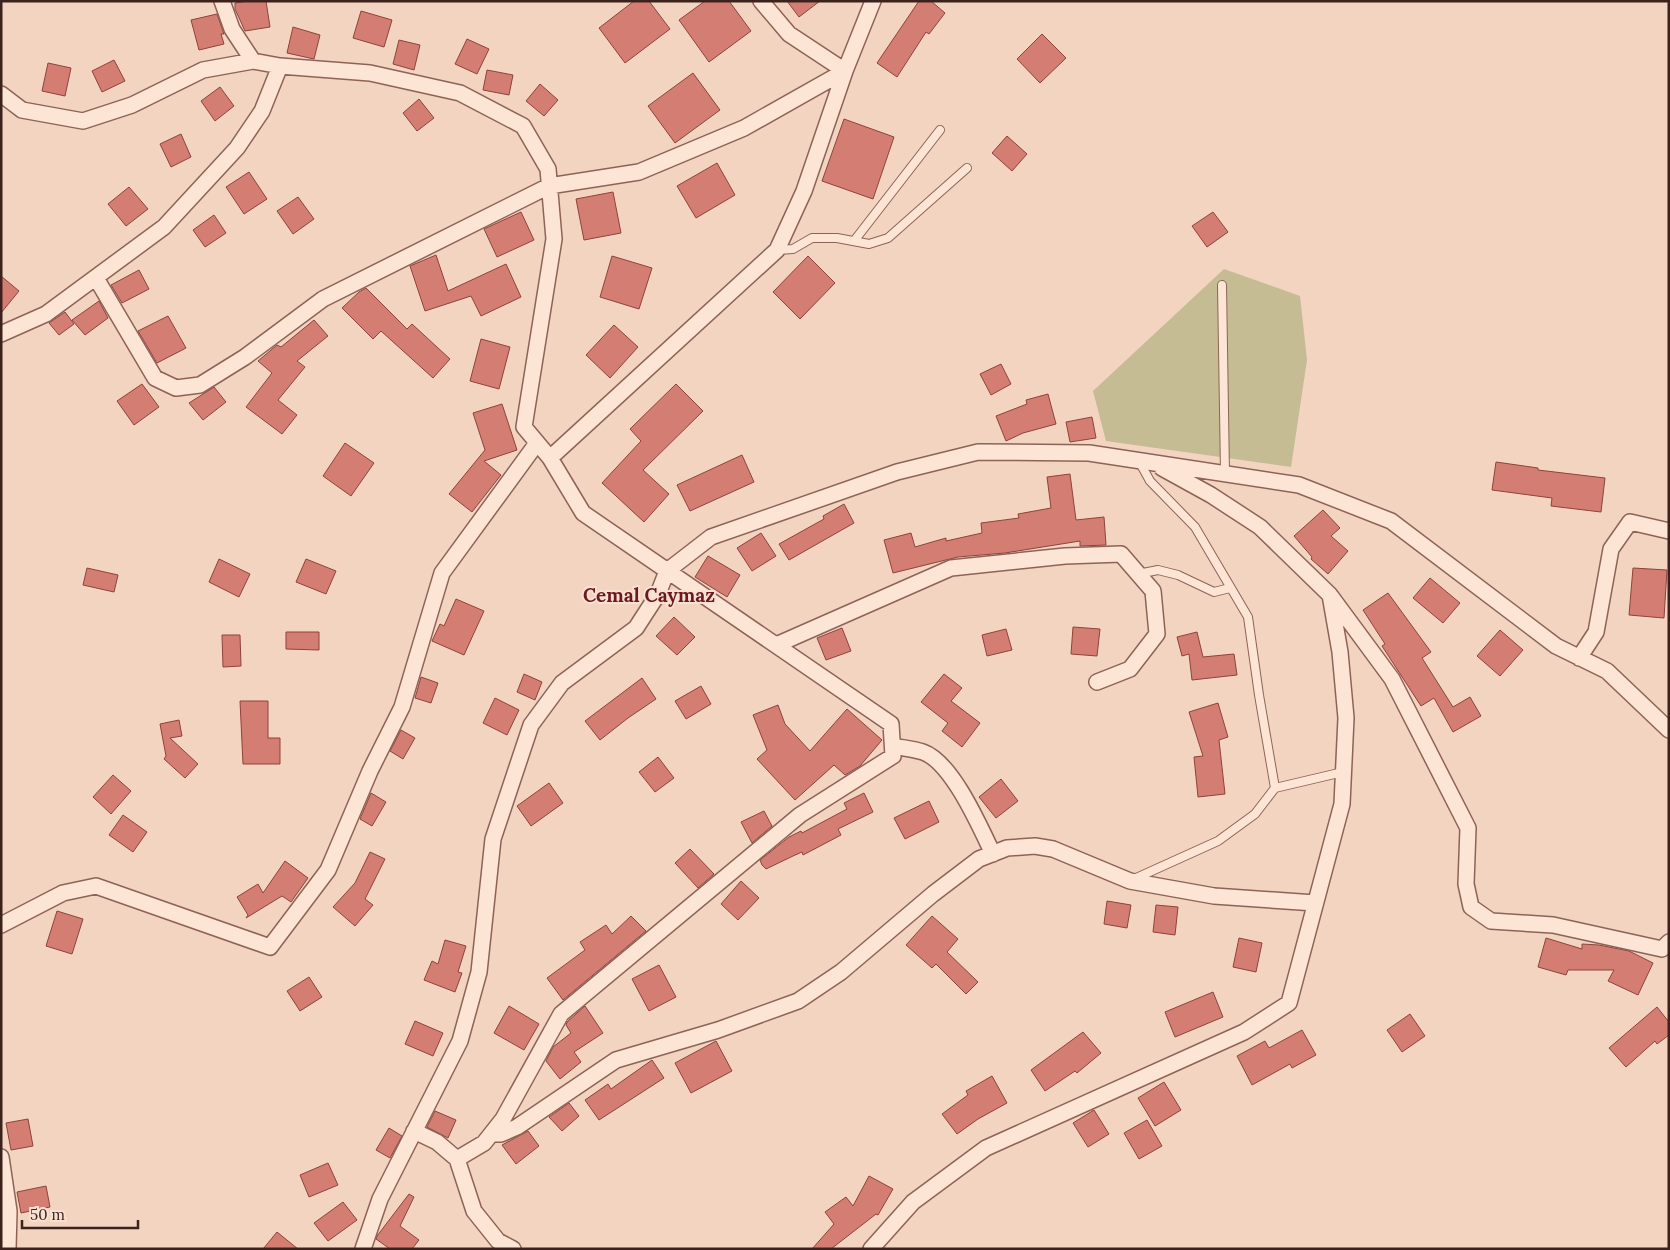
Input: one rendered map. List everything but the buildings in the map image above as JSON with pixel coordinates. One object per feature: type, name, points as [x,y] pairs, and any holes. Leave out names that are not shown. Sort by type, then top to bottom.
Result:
[{"type":"street","points":[[222,1],[232,29],[253,61]]},
{"type":"street","points":[[761,1],[789,34],[845,71]]},
{"type":"street","points":[[550,458],[777,250],[804,191],[845,71],[873,1]]},
{"type":"street","points":[[1,94],[22,110],[83,121],[132,105],[203,70],[253,61],[280,66],[370,73],[460,93],[523,126],[548,169],[554,239],[524,426],[550,458],[583,513],[891,724],[894,756],[800,815],[561,1014],[503,1119],[484,1143],[457,1159]]},
{"type":"street","points":[[1,334],[46,314],[164,227],[236,148],[262,111],[280,66]]},
{"type":"street","points":[[96,278],[155,378],[176,388],[200,385],[245,357],[323,299],[549,186],[639,172],[744,128],[845,71]]},
{"type":"street","points":[[1,925],[63,893],[96,886],[270,947],[328,870],[370,771],[402,707],[442,573],[537,443]]},
{"type":"street","points":[[363,1249],[380,1199],[460,1041],[479,972],[493,839],[531,725],[562,683],[636,628],[658,594],[667,571],[711,537],[897,472],[978,452],[1089,453],[1299,485],[1391,521],[1556,646],[1606,671],[1669,730]]},
{"type":"street","points":[[1146,462],[1211,496],[1260,527],[1330,595],[1392,679],[1468,828],[1466,884],[1471,907],[1491,921],[1553,924],[1662,948],[1669,942]]},
{"type":"street","points":[[1579,658],[1596,632],[1611,549],[1630,522],[1669,531]]},
{"type":"street","points":[[776,645],[951,568],[1065,556],[1121,554],[1154,591],[1157,634],[1130,669],[1097,682]]},
{"type":"street","points":[[871,1249],[913,1202],[986,1148],[1244,1032],[1289,1004],[1342,804],[1346,718],[1340,652],[1330,595]]},
{"type":"street","points":[[893,746],[924,752],[936,759],[960,789],[993,854]]},
{"type":"street","points":[[491,1134],[500,1134],[517,1127],[616,1060],[718,1030],[798,1001],[841,972],[956,876],[980,859],[1007,848],[1035,846],[1053,849],[1130,881],[1214,896],[1315,903]]},
{"type":"street","points":[[414,1131],[437,1142],[457,1159],[474,1210],[498,1241],[513,1249]]},
{"type":"street","points":[[1,1156],[9,1210],[8,1249]]},
{"type":"lane","points":[[854,241],[940,130]]},
{"type":"lane","points":[[777,250],[793,249],[812,238],[837,238],[869,244],[888,238],[967,168]]},
{"type":"lane","points":[[1222,285],[1225,474]]},
{"type":"lane","points":[[1146,462],[1150,481],[1195,527],[1248,617],[1276,788]]},
{"type":"lane","points":[[1138,574],[1158,570],[1178,575],[1214,592],[1230,588]]},
{"type":"lane","points":[[1130,881],[1218,841],[1255,814],[1276,788],[1344,772]]},
{"type":"shaded area","points":[[1224,269],[1300,296],[1307,360],[1291,467],[1106,441],[1093,391]]},
{"type":"district","name":"Cemal Caymaz","points":[[649,595]]}]
